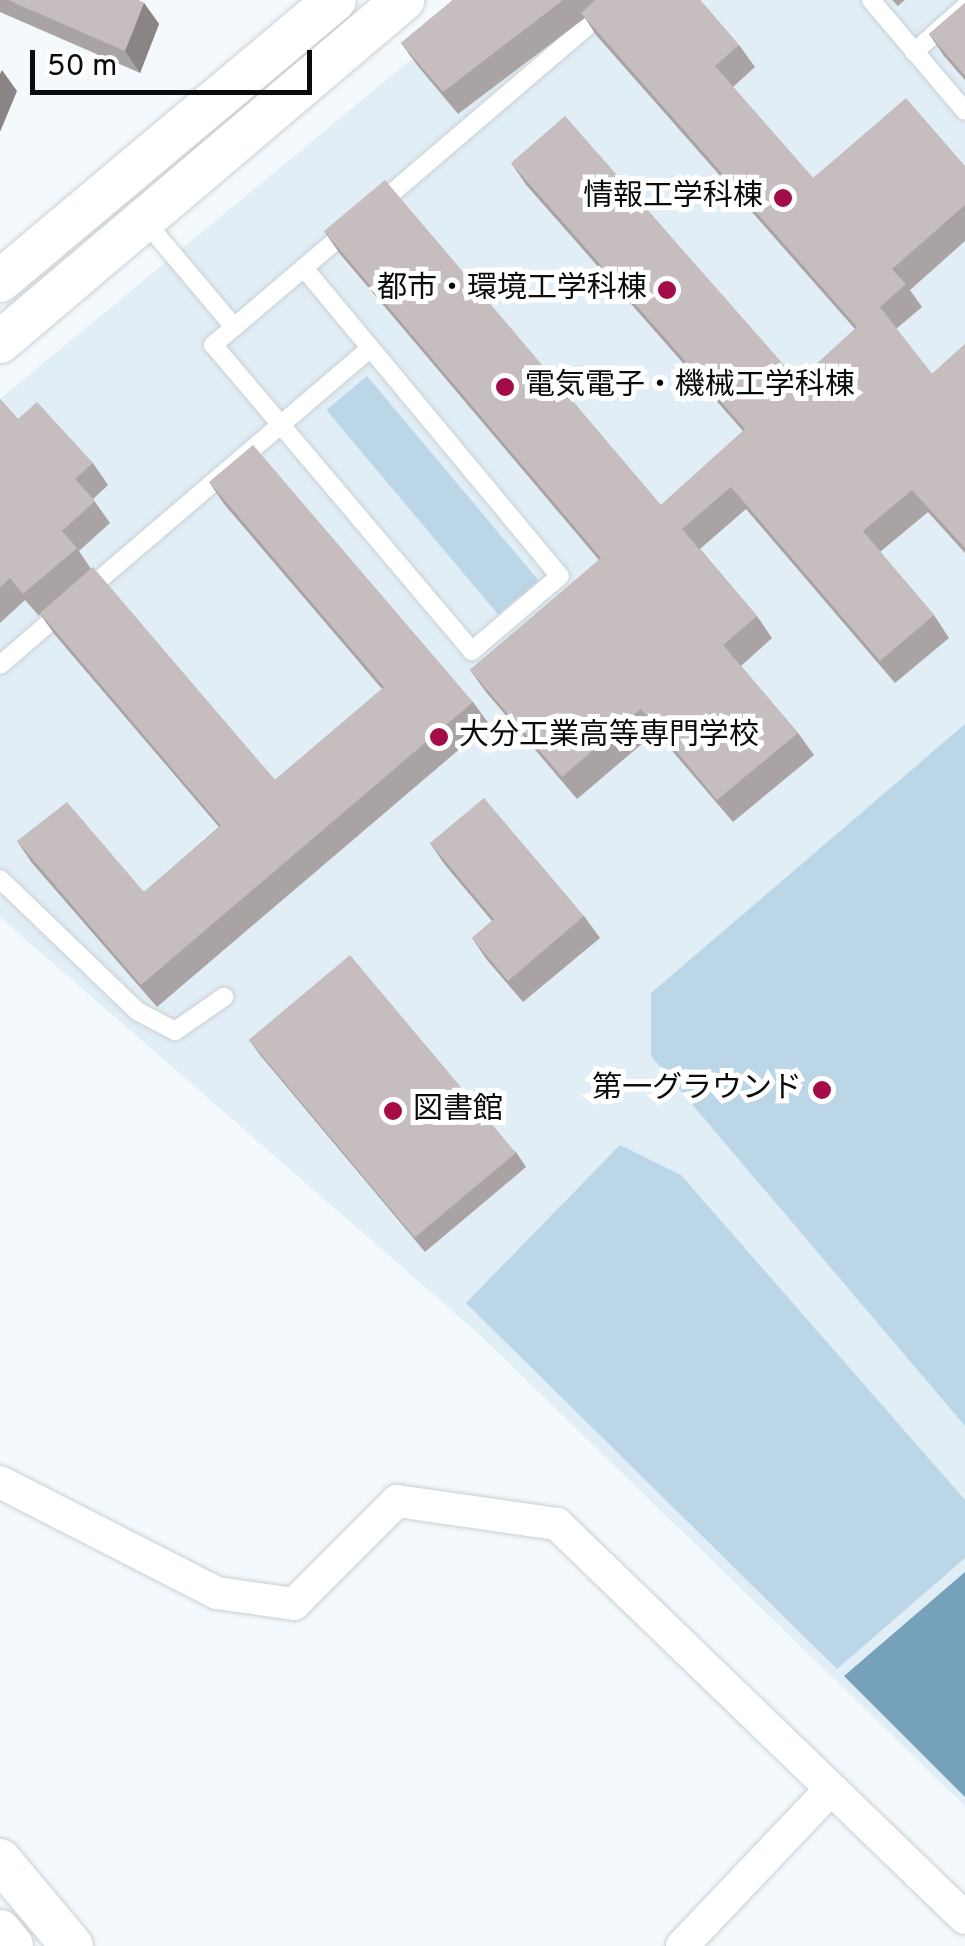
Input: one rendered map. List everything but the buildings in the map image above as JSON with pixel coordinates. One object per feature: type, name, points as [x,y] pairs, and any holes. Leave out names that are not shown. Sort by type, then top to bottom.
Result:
[{"type":"street","points":[[0,281],[335,0]]},
{"type":"street","points":[[0,342],[403,0]]},
{"type":"street","points":[[0,1482],[217,1593],[294,1604],[397,1501],[557,1524],[965,1918]]},
{"type":"street","points":[[682,1946],[830,1790]]},
{"type":"street","points":[[0,1860],[72,1946]]},
{"type":"street","points":[[0,1931],[12,1946]]},
{"type":"lane","points":[[304,268],[560,576],[472,651],[213,344],[618,0]]},
{"type":"lane","points":[[872,0],[965,111]]},
{"type":"lane","points":[[914,52],[965,7]]},
{"type":"lane","points":[[114,185],[234,327]]},
{"type":"lane","points":[[0,664],[370,350]]},
{"type":"lane","points":[[0,879],[136,1011],[175,1032],[224,997]]},
{"type":"shaded area","name":"大分工業高等専門学校","points":[[483,0],[965,0],[965,1806],[479,1334],[0,917],[0,399]]},
{"type":"shaded area","points":[[367,376],[539,581],[498,615],[326,410]]},
{"type":"shaded area","name":"第一グラウンド","points":[[965,724],[965,1426],[651,1056],[651,993]]},
{"type":"shaded area","points":[[620,1145],[681,1175],[965,1500],[965,1558],[837,1669],[466,1303]]},
{"type":"shaded area","points":[[965,1572],[965,1797],[844,1676]]},
{"type":"place","name":"情報工学科棟","points":[[783,198]]},
{"type":"place","name":"都市・環境工学科棟","points":[[667,290]]},
{"type":"place","name":"電気電子・機械工学科棟","points":[[505,387]]},
{"type":"place","name":"大分工業高等専門学校","points":[[439,737]]},
{"type":"place","name":"第一グラウンド","points":[[822,1090]]},
{"type":"place","name":"図書館","points":[[393,1111]]}]
